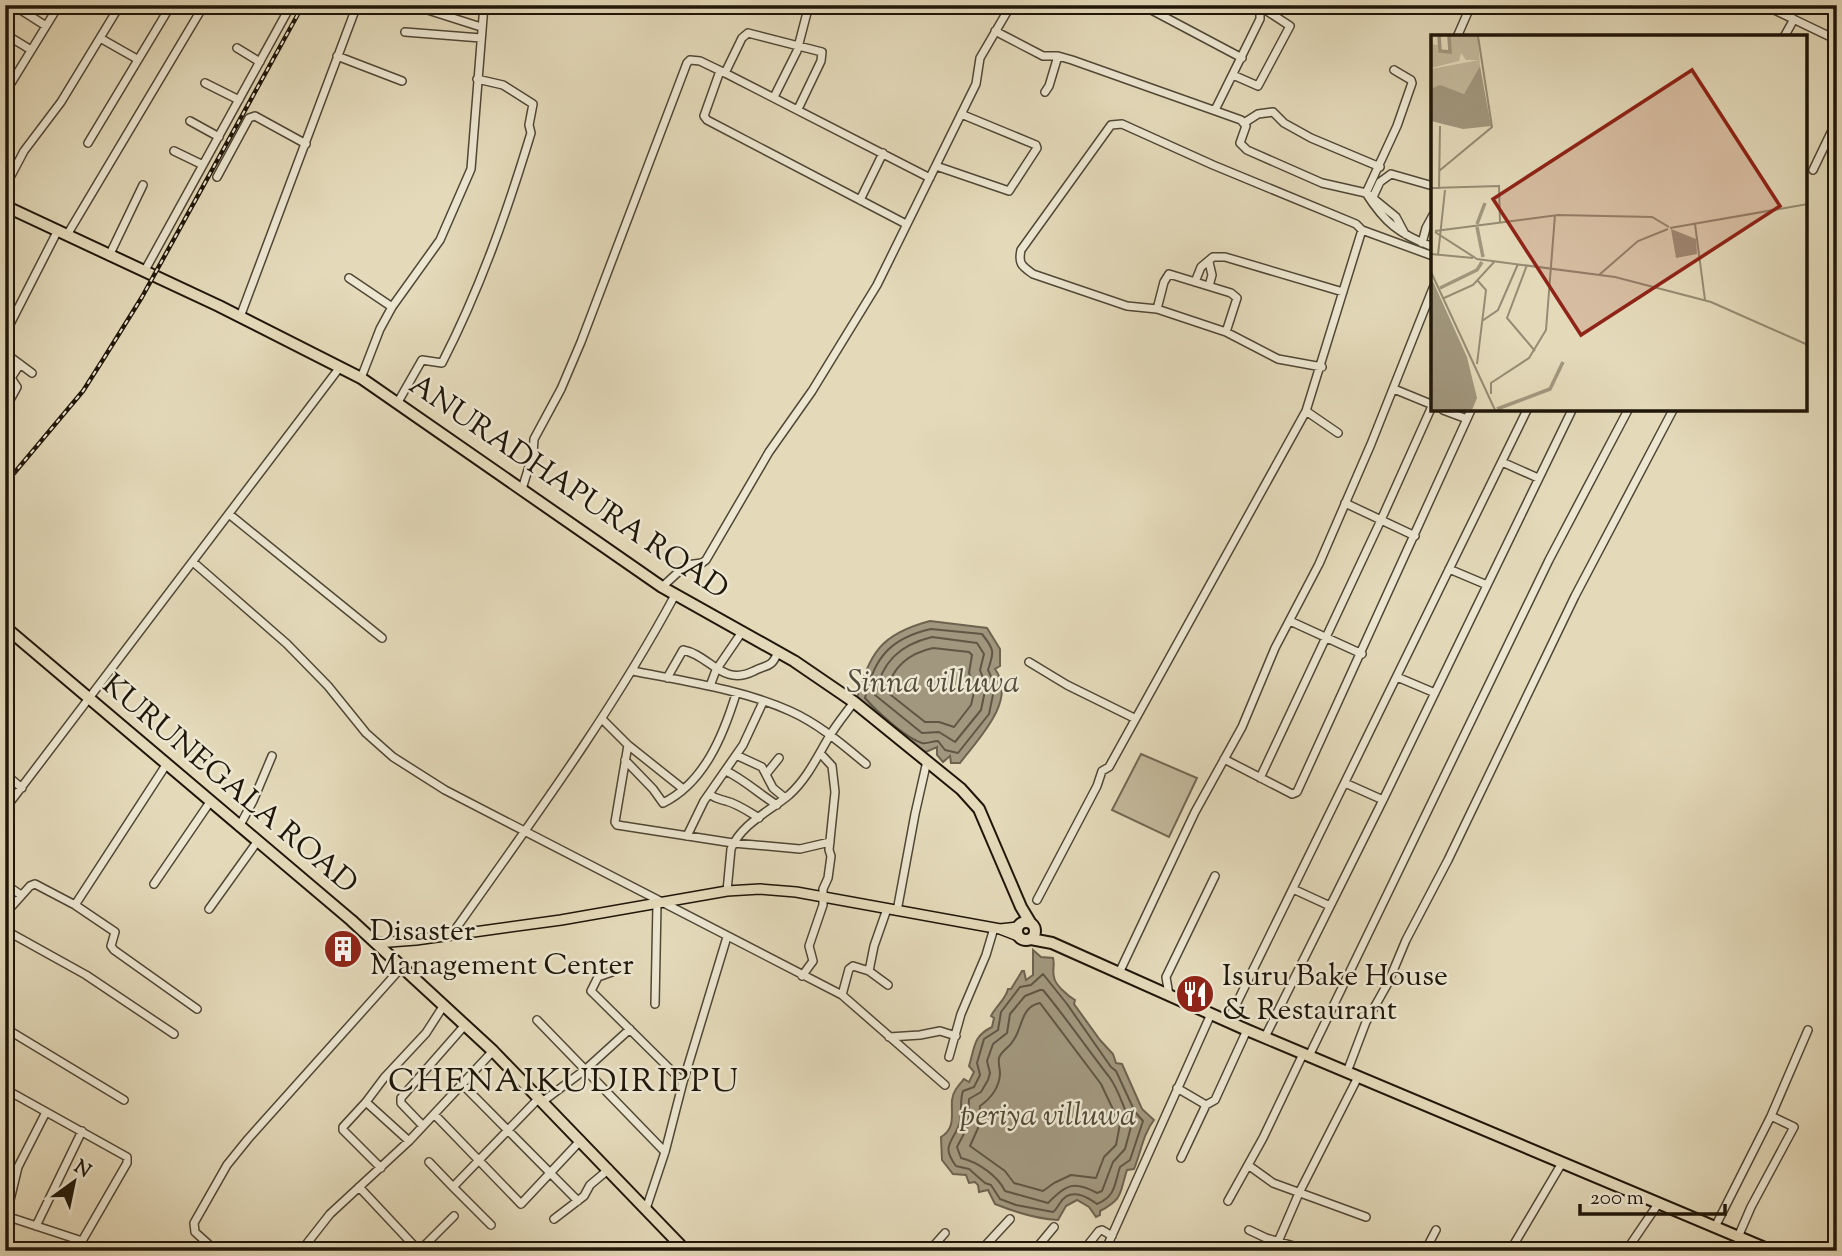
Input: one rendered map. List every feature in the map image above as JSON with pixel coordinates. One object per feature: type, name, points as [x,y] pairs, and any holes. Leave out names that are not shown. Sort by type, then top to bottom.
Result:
[{"type":"highway","name":"ANURADHAPURA ROAD","points":[[5,206],[240,317],[360,378],[662,587],[778,652],[854,702],[961,789],[979,809],[1021,907],[1025,929]]},
{"type":"highway","name":"KURUNEGALA ROAD","points":[[5,626],[239,827],[338,908],[444,1005],[581,1140],[680,1249]]},
{"type":"highway","points":[[1025,929],[1247,1030],[1772,1251]]},
{"type":"main road","points":[[376,943],[561,920],[727,891],[769,888],[997,928],[1025,929]]},
{"type":"main road","points":[[386,952],[416,940]]},
{"type":"street","points":[[13,5],[46,26]]},
{"type":"street","points":[[6,89],[59,5]]},
{"type":"street","points":[[5,187],[24,151],[61,102],[120,5]]},
{"type":"street","points":[[88,143],[171,5]]},
{"type":"street","points":[[5,334],[63,233],[204,5]]},
{"type":"street","points":[[144,272],[291,5]]},
{"type":"street","points":[[240,317],[357,5]]},
{"type":"street","points":[[412,5],[481,27]]},
{"type":"street","points":[[360,378],[380,328],[440,240],[471,169],[484,5]]},
{"type":"street","points":[[774,97],[799,45],[809,5]]},
{"type":"street","points":[[662,587],[686,565],[706,560],[769,452],[812,391],[877,285],[979,78],[977,68],[980,58],[1011,5]]},
{"type":"street","points":[[1142,5],[1242,58]]},
{"type":"street","points":[[1458,35],[1471,5]]},
{"type":"street","points":[[1764,5],[1837,40]]},
{"type":"street","points":[[1214,110],[1260,19],[1257,8],[1265,9],[1290,26],[1258,86],[1233,75]]},
{"type":"street","points":[[1785,35],[1794,19]]},
{"type":"street","points":[[995,31],[1043,56],[1058,56],[1244,123]]},
{"type":"street","points":[[405,32],[481,38]]},
{"type":"street","points":[[798,109],[823,56],[822,52],[748,33],[722,72],[704,116],[707,120],[906,224]]},
{"type":"street","points":[[5,34],[31,50]]},
{"type":"street","points":[[100,38],[137,59]]},
{"type":"street","points":[[237,48],[260,62]]},
{"type":"street","points":[[337,56],[402,81]]},
{"type":"street","points":[[1045,92],[1058,56]]},
{"type":"street","points":[[522,488],[533,454],[534,439],[561,389],[581,342],[687,63],[700,61],[930,178]]},
{"type":"street","points":[[1369,195],[1412,83],[1394,70]]},
{"type":"street","points":[[398,402],[422,360],[442,363],[455,338],[487,264],[531,133],[529,125],[533,104],[503,85],[477,79]]},
{"type":"street","points":[[205,83],[239,100]]},
{"type":"street","points":[[1244,123],[1258,114],[1273,112],[1284,123],[1311,138],[1380,167]]},
{"type":"street","points":[[936,166],[1009,191],[1037,148],[1036,145],[1008,132],[961,114]]},
{"type":"street","points":[[217,177],[249,118],[255,117],[306,144]]},
{"type":"street","points":[[1813,170],[1837,120]]},
{"type":"street","points":[[190,121],[219,137]]},
{"type":"street","points":[[1244,123],[1246,126],[1240,143],[1247,150],[1322,183],[1369,195],[1384,220],[1406,235],[1431,246]]},
{"type":"street","points":[[1322,367],[1269,356],[1226,332],[1157,309],[1127,306],[1033,274],[1021,266],[1021,250],[1111,125],[1122,124],[1213,165],[1356,223],[1362,230],[1431,255]]},
{"type":"street","points":[[174,151],[204,165]]},
{"type":"street","points":[[860,200],[883,153]]},
{"type":"street","points":[[1369,195],[1391,174],[1431,185]]},
{"type":"street","points":[[109,256],[144,185]]},
{"type":"street","points":[[1422,243],[1431,219]]},
{"type":"street","points":[[1037,900],[1097,786],[1102,771],[1108,767],[1306,411],[1322,367],[1362,230]]},
{"type":"street","points":[[1195,282],[1201,267],[1213,257],[1225,257],[1343,292]]},
{"type":"street","points":[[1209,262],[1212,275],[1209,286]]},
{"type":"street","points":[[1157,309],[1164,282],[1169,274],[1231,293],[1237,299],[1226,332]]},
{"type":"street","points":[[349,278],[393,307]]},
{"type":"street","points":[[1119,973],[1195,812],[1242,727],[1275,648],[1319,564],[1394,389],[1431,293]]},
{"type":"street","points":[[5,353],[32,373]]},
{"type":"street","points":[[5,409],[18,387],[10,378],[20,364]]},
{"type":"street","points":[[5,809],[340,367]]},
{"type":"street","points":[[1394,389],[1431,405]]},
{"type":"street","points":[[1260,778],[1431,407]]},
{"type":"street","points":[[1306,411],[1338,433]]},
{"type":"street","points":[[1446,411],[1467,419]]},
{"type":"street","points":[[1224,759],[1292,794],[1297,792],[1471,411]]},
{"type":"street","points":[[1228,1021],[1527,411]]},
{"type":"street","points":[[1265,1037],[1572,411]]},
{"type":"street","points":[[1228,1201],[1306,1055],[1549,560],[1627,411]]},
{"type":"street","points":[[1347,1072],[1366,1023],[1388,983],[1406,940],[1448,860],[1569,608],[1671,411]]},
{"type":"street","points":[[1502,462],[1538,478]]},
{"type":"street","points":[[1345,503],[1415,536]]},
{"type":"street","points":[[229,514],[382,638]]},
{"type":"street","points":[[193,562],[287,645],[328,686],[366,733],[393,757],[445,790],[661,904],[842,995],[945,1085]]},
{"type":"street","points":[[1449,569],[1487,585]]},
{"type":"street","points":[[457,934],[457,927],[602,719],[676,595]]},
{"type":"street","points":[[1290,621],[1362,654]]},
{"type":"street","points":[[710,686],[716,670],[742,632]]},
{"type":"street","points":[[5,646],[16,635]]},
{"type":"street","points":[[667,678],[683,650],[695,654],[716,670],[736,676],[747,676],[755,670],[763,670],[770,665],[778,652]]},
{"type":"street","points":[[1029,662],[1134,718]]},
{"type":"street","points":[[633,671],[710,686],[789,711],[830,734],[866,764]]},
{"type":"street","points":[[1397,677],[1435,693]]},
{"type":"street","points":[[625,760],[663,803],[674,798],[682,788],[691,785],[714,748],[726,726],[736,694]]},
{"type":"street","points":[[687,836],[709,794],[736,755],[763,702]]},
{"type":"street","points":[[727,891],[733,843],[740,834],[785,798],[810,771],[830,734],[854,702]]},
{"type":"street","points":[[602,719],[628,745],[682,788]]},
{"type":"street","points":[[628,745],[615,822],[617,825],[733,843],[800,849],[830,842]]},
{"type":"street","points":[[802,976],[813,961],[809,946],[823,905],[823,889],[828,878],[831,856],[835,798],[832,766],[820,752]]},
{"type":"street","points":[[736,755],[762,766],[774,788],[785,798]]},
{"type":"street","points":[[239,827],[253,802],[272,756]]},
{"type":"street","points":[[767,773],[779,758]]},
{"type":"street","points":[[869,971],[874,946],[892,910],[927,761]]},
{"type":"street","points":[[75,905],[166,765]]},
{"type":"street","points":[[726,771],[742,778],[752,789],[778,804]]},
{"type":"street","points":[[5,774],[22,788]]},
{"type":"street","points":[[1345,783],[1383,800]]},
{"type":"street","points":[[709,794],[719,801],[744,808],[759,818]]},
{"type":"street","points":[[154,884],[210,802]]},
{"type":"street","points":[[209,909],[257,842]]},
{"type":"street","points":[[1169,995],[1166,977],[1215,876]]},
{"type":"street","points":[[5,884],[21,895]]},
{"type":"street","points":[[5,914],[21,895],[35,884],[75,905],[115,932],[111,946],[114,950],[197,1009]]},
{"type":"street","points":[[1293,889],[1330,906]]},
{"type":"street","points":[[655,1004],[661,904]]},
{"type":"street","points":[[949,1057],[961,1014],[997,928]]},
{"type":"street","points":[[5,930],[86,975],[174,1034]]},
{"type":"street","points":[[646,1209],[727,937]]},
{"type":"street","points":[[842,995],[849,969],[853,966],[869,971],[888,985]]},
{"type":"street","points":[[216,1251],[195,1232],[194,1223],[227,1165],[402,967]]},
{"type":"street","points":[[612,972],[598,977],[591,991],[683,1082]]},
{"type":"street","points":[[381,1168],[343,1127],[384,1077],[426,1033],[444,1005]]},
{"type":"street","points":[[1105,1251],[1211,1014]]},
{"type":"street","points":[[537,1020],[665,1152]]},
{"type":"street","points":[[423,1126],[401,1103],[401,1098],[465,1025]]},
{"type":"street","points":[[5,1028],[124,1100]]},
{"type":"street","points":[[453,1187],[540,1100],[586,1069],[630,1029]]},
{"type":"street","points":[[1181,1158],[1206,1105],[1215,1100],[1247,1030]]},
{"type":"street","points":[[1715,1227],[1771,1116],[1808,1030]]},
{"type":"street","points":[[889,1037],[940,1031],[956,1036]]},
{"type":"street","points":[[301,1251],[330,1214],[409,1141],[493,1052]]},
{"type":"street","points":[[1275,1251],[1299,1194],[1358,1077]]},
{"type":"street","points":[[462,1084],[578,1201]]},
{"type":"street","points":[[1177,1088],[1206,1105]]},
{"type":"street","points":[[5,1089],[127,1157],[127,1163],[82,1241],[9,1217],[8,1199],[18,1167],[46,1112]]},
{"type":"street","points":[[366,1102],[409,1141]]},
{"type":"street","points":[[434,1114],[521,1204],[581,1140]]},
{"type":"street","points":[[1738,1237],[1794,1127],[1771,1116]]},
{"type":"street","points":[[36,1226],[82,1131]]},
{"type":"street","points":[[429,1162],[491,1225]]},
{"type":"street","points":[[1510,1251],[1562,1163]]},
{"type":"street","points":[[1248,1165],[1273,1183],[1366,1217]]},
{"type":"street","points":[[554,1219],[584,1196],[590,1185],[608,1170]]},
{"type":"street","points":[[359,1188],[419,1251],[454,1216]]},
{"type":"street","points":[[1626,1251],[1658,1204]]},
{"type":"street","points":[[984,1250],[1010,1219]]},
{"type":"street","points":[[1034,1251],[1054,1227]]},
{"type":"street","points":[[1250,1230],[1278,1242],[1311,1251]]},
{"type":"street","points":[[1424,1251],[1436,1230]]},
{"type":"street","points":[[1083,1251],[1099,1231],[1112,1236]]},
{"type":"street","points":[[929,1251],[945,1233]]},
{"type":"street","points":[[656,1251],[661,1247],[666,1251]]},
{"type":"shaded area","points":[[1141,754],[1197,778],[1169,837],[1112,810]]},
{"type":"water","name":"Sinna villuwa","points":[[930,621],[987,628],[1000,649],[1000,666],[995,669],[1001,681],[999,706],[985,731],[960,763],[951,763],[950,756],[943,762],[937,755],[937,747],[926,752],[916,748],[856,701],[872,658],[888,639],[913,626]]},
{"type":"water","name":"periya villuwa","points":[[1033,950],[1041,957],[1053,958],[1055,980],[1075,1000],[1074,1004],[1113,1054],[1116,1063],[1122,1064],[1142,1109],[1154,1120],[1134,1169],[1127,1170],[1120,1195],[1096,1217],[1089,1207],[1077,1200],[1066,1206],[1058,1220],[1034,1217],[1003,1207],[995,1204],[988,1190],[979,1192],[978,1185],[975,1182],[969,1183],[966,1175],[953,1174],[942,1160],[941,1137],[951,1125],[955,1091],[964,1079],[969,1082],[974,1072],[969,1066],[976,1043],[981,1034],[992,1027],[994,1018],[991,1016],[1008,989],[1011,989],[1022,971],[1026,980],[1033,975]]},
{"type":"railway","points":[[5,484],[83,391],[142,297],[303,5]]},
{"type":"place","name":"Disaster Management Center","points":[[343,949]]},
{"type":"place","name":"Isuru Bake House & Restaurant","points":[[1195,994]]},
{"type":"district","name":"CHENAIKUDIRIPPU","points":[[564,1083]]}]
